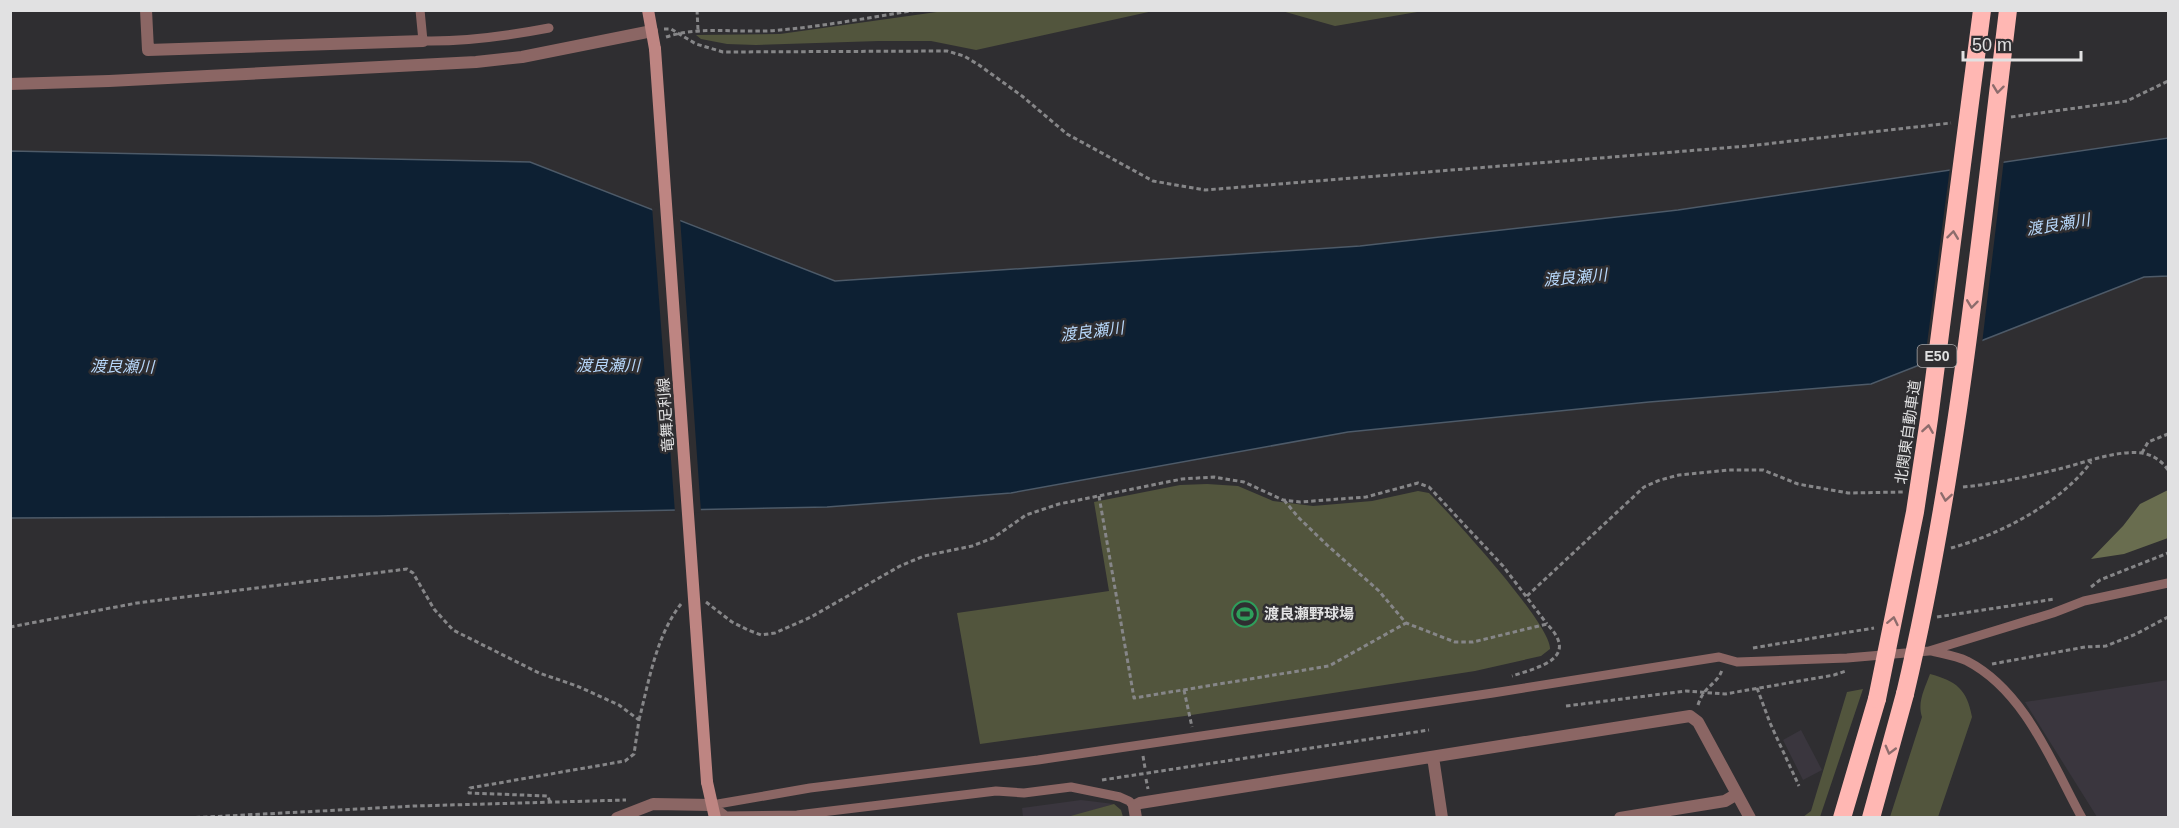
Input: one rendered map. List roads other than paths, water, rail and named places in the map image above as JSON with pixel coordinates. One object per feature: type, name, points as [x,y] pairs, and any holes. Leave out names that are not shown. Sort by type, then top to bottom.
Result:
[{"type":"highway","name":"北関東自動車道","points":[[1842,818],[1877,699],[1915,512],[1982,10]]},
{"type":"highway","name":"E50","points":[[1871,818],[1905,694],[1940,528],[1958,420],[2008,10]]},
{"type":"main road","name":"竜舞足利線","points":[[648,10],[655,49],[707,782],[714,811]]},
{"type":"street","points":[[146,10],[148,50],[423,41]]},
{"type":"street","points":[[10,84],[456,64],[522,57],[652,31]]},
{"type":"street","points":[[1135,812],[1150,801],[1682,717],[1694,718],[1698,722],[1750,818]]},
{"type":"street","points":[[1433,757],[1442,818]]},
{"type":"street","points":[[1620,818],[1725,801],[1737,794]]},
{"type":"street","points":[[617,818],[653,804],[714,811]]},
{"type":"lane","points":[[420,10],[423,41],[455,42],[549,28]]},
{"type":"lane","points":[[714,811],[810,788],[1038,760],[1719,657],[1737,662],[1847,658],[1929,651],[2053,613],[2084,601],[2169,583]]},
{"type":"lane","points":[[1929,651],[1965,660],[1992,677],[2011,696],[2028,718],[2082,818]]},
{"type":"lane","points":[[714,811],[726,816],[770,817],[996,791],[1024,792],[1071,787],[1120,797],[1129,801],[1135,812]]},
{"type":"water","name":"渡良瀬川","points":[[2168,138],[2168,276],[2144,277],[1871,384],[1649,402],[1348,432],[1011,493],[827,507],[377,516],[11,518],[11,151],[530,162],[835,281],[1360,246],[1678,210]]},
{"type":"place","name":"渡良瀬野球場","points":[[1245,614]]}]
